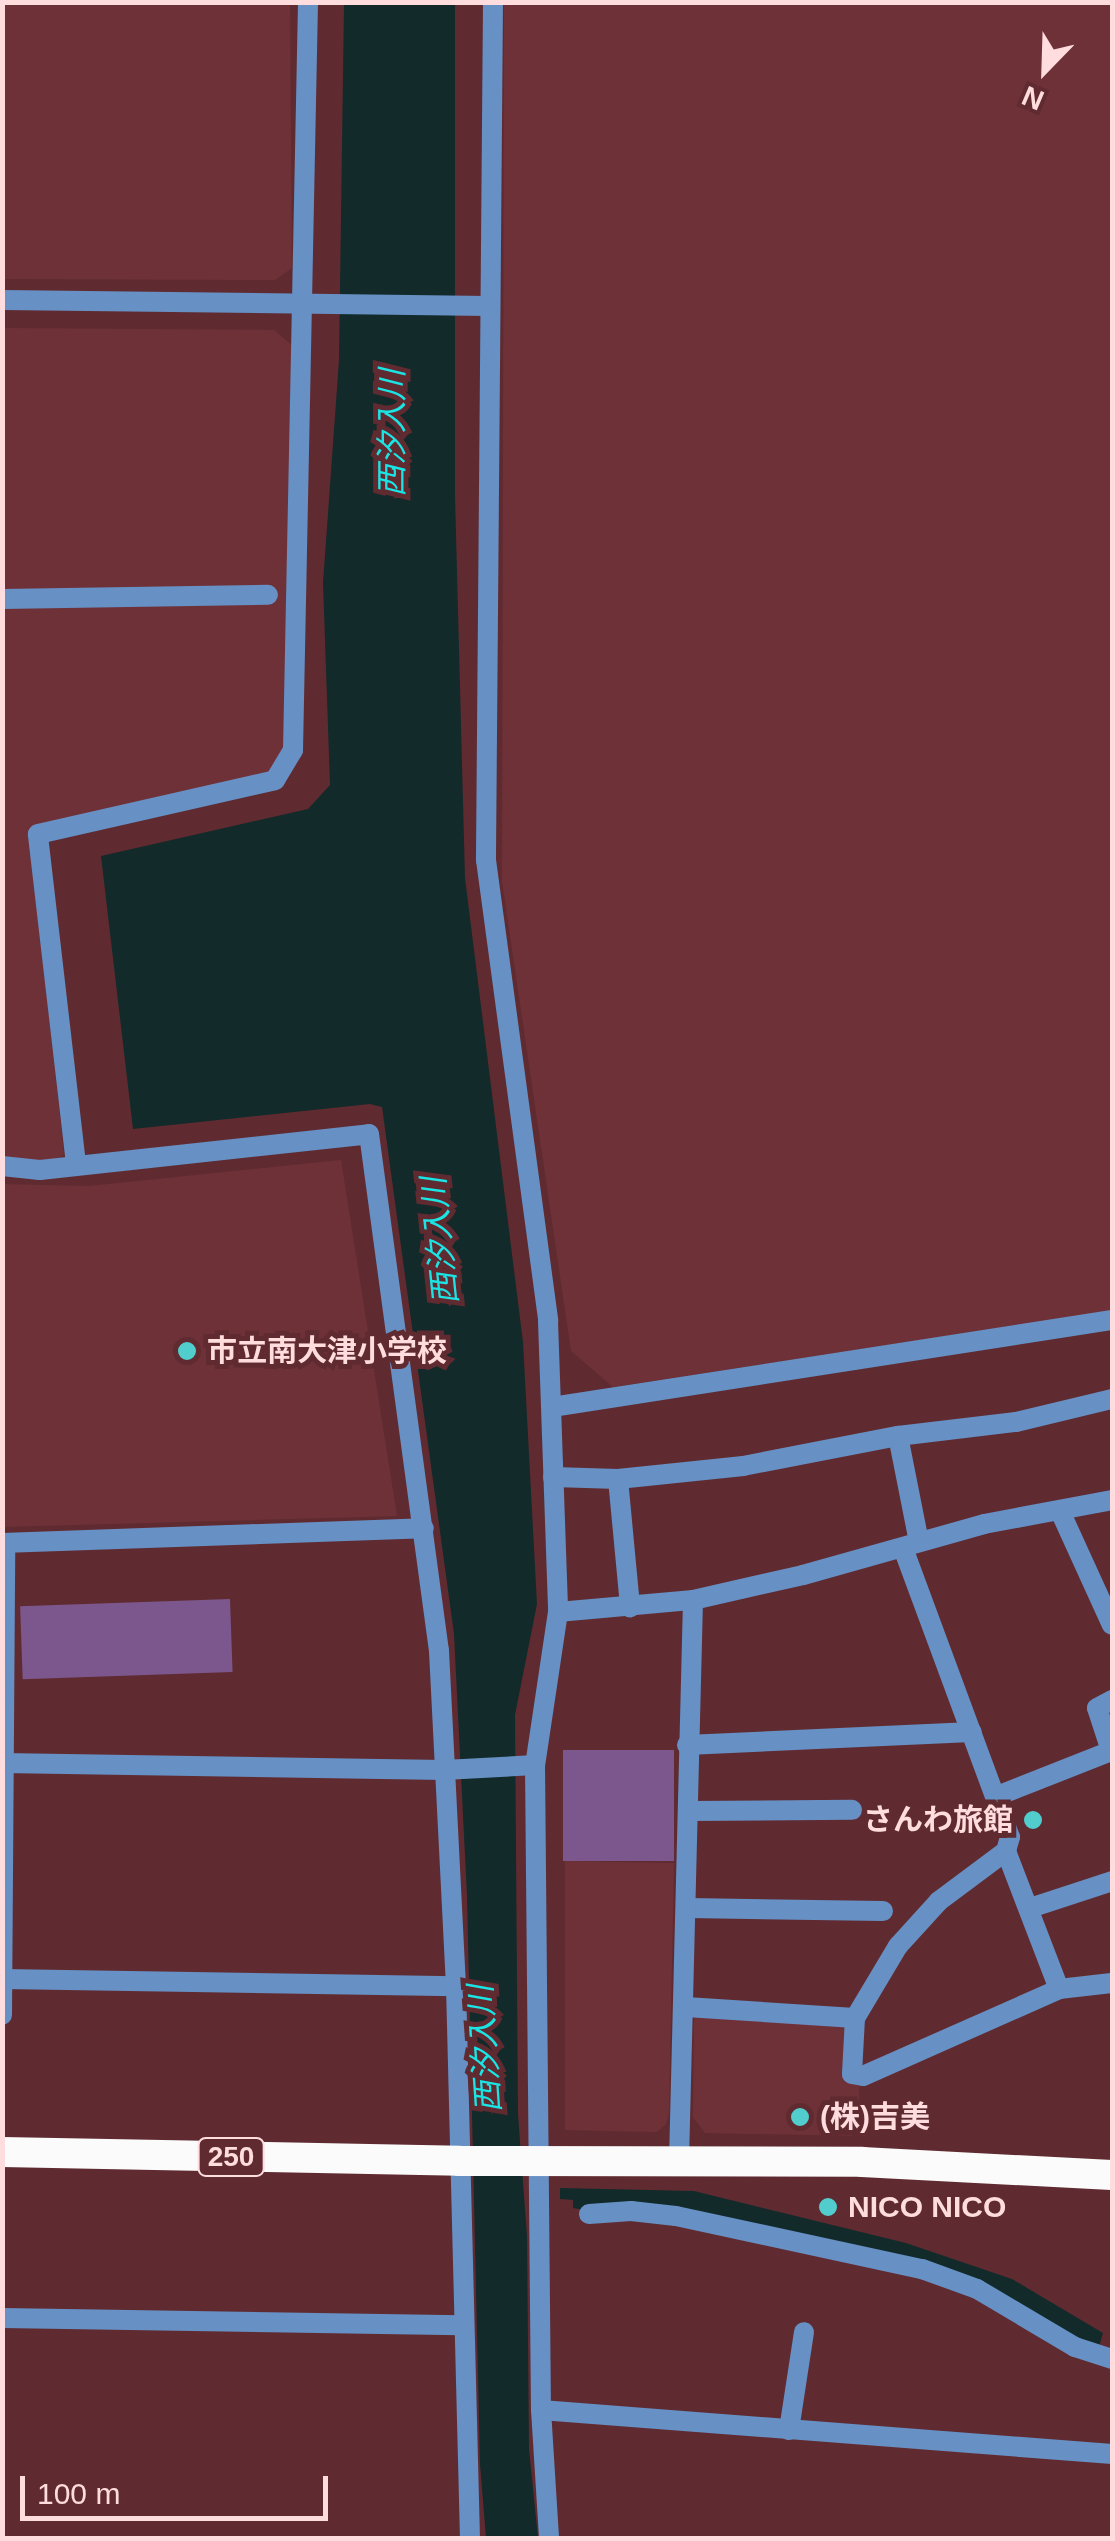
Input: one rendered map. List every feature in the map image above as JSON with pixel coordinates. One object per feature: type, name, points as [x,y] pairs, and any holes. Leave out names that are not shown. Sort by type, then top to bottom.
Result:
[{"type":"highway","name":"250","points":[[2,2152],[459,2161],[862,2162],[1112,2175]]},
{"type":"street","points":[[76,1164],[38,834],[275,780],[293,750],[308,2]]},
{"type":"street","points":[[493,2],[486,860],[548,1321],[558,1612],[535,1765],[541,2410],[549,2538]]},
{"type":"street","points":[[2,300],[488,306]]},
{"type":"street","points":[[2,599],[268,595]]},
{"type":"street","points":[[2,1166],[40,1170],[369,1134],[439,1651],[456,1986],[461,2326],[470,2538]]},
{"type":"street","points":[[552,1407],[1112,1320]]},
{"type":"street","points":[[554,1477],[618,1480],[742,1466],[898,1436],[1016,1422],[1112,1399]]},
{"type":"street","points":[[898,1436],[911,1545],[1010,1837],[1006,1851],[939,1900],[898,1946],[855,2018],[852,2074],[863,2076],[1060,1989],[1112,1983]]},
{"type":"street","points":[[618,1480],[630,1607]]},
{"type":"street","points":[[558,1612],[693,1600],[1112,1500]]},
{"type":"street","points":[[1060,1511],[1112,1625]]},
{"type":"street","points":[[2,2015],[4,1542],[424,1528]]},
{"type":"street","points":[[679,2162],[686,2007],[687,1745],[693,1600]]},
{"type":"street","points":[[997,1796],[1111,1751],[1097,1708],[1112,1700]]},
{"type":"street","points":[[687,1745],[972,1732]]},
{"type":"street","points":[[4,1763],[444,1770],[535,1765]]},
{"type":"street","points":[[689,1811],[852,1810]]},
{"type":"street","points":[[1006,1851],[1060,1989]]},
{"type":"street","points":[[1030,1908],[1112,1881]]},
{"type":"street","points":[[688,1908],[884,1911]]},
{"type":"street","points":[[3,1980],[456,1986]]},
{"type":"street","points":[[686,2007],[855,2018]]},
{"type":"street","points":[[588,2214],[631,2211],[676,2216],[922,2269],[977,2289],[1075,2348],[1112,2359]]},
{"type":"street","points":[[2,2318],[461,2326]]},
{"type":"street","points":[[790,2430],[804,2332]]},
{"type":"street","points":[[541,2410],[1112,2454]]},
{"type":"shaded area","points":[[3,2],[290,3],[292,268],[275,280],[3,279]]},
{"type":"shaded area","points":[[504,3],[1112,3],[1112,1311],[613,1387],[571,1351],[502,881]]},
{"type":"shaded area","points":[[2,328],[274,330],[295,348],[287,746],[271,772],[29,828],[64,1155],[48,1165],[3,1158]]},
{"type":"shaded area","name":"市立南大津小学校","points":[[341,1160],[397,1516],[3,1527],[3,1184],[89,1186]]},
{"type":"shaded area","points":[[230,1599],[233,1672],[23,1679],[20,1606]]},
{"type":"shaded area","points":[[563,1750],[674,1750],[674,1861],[563,1861]]},
{"type":"shaded area","points":[[565,1861],[674,1863],[669,2113],[666,2124],[657,2132],[565,2130]]},
{"type":"shaded area","points":[[694,2014],[844,2020],[859,2084],[860,2136],[705,2133],[693,2117]]},
{"type":"water","name":"西汐入川","points":[[344,3],[455,3],[455,495],[465,878],[523,1342],[537,1604],[515,1715],[518,2114],[527,2236],[529,2449],[538,2538],[486,2538],[480,2464],[467,1896],[454,1634],[382,1107],[370,1104],[133,1129],[101,856],[308,809],[330,785],[323,583],[339,360]]},
{"type":"water","points":[[560,2188],[694,2191],[906,2243],[1012,2279],[1103,2333],[1099,2347],[928,2265],[573,2208],[573,2200],[560,2199]]},
{"type":"place","name":"市立南大津小学校","points":[[187,1351]]},
{"type":"place","name":"さんわ旅館","points":[[1033,1820]]},
{"type":"place","name":"(株)吉美","points":[[800,2117]]},
{"type":"place","name":"NICO NICO","points":[[828,2207]]}]
